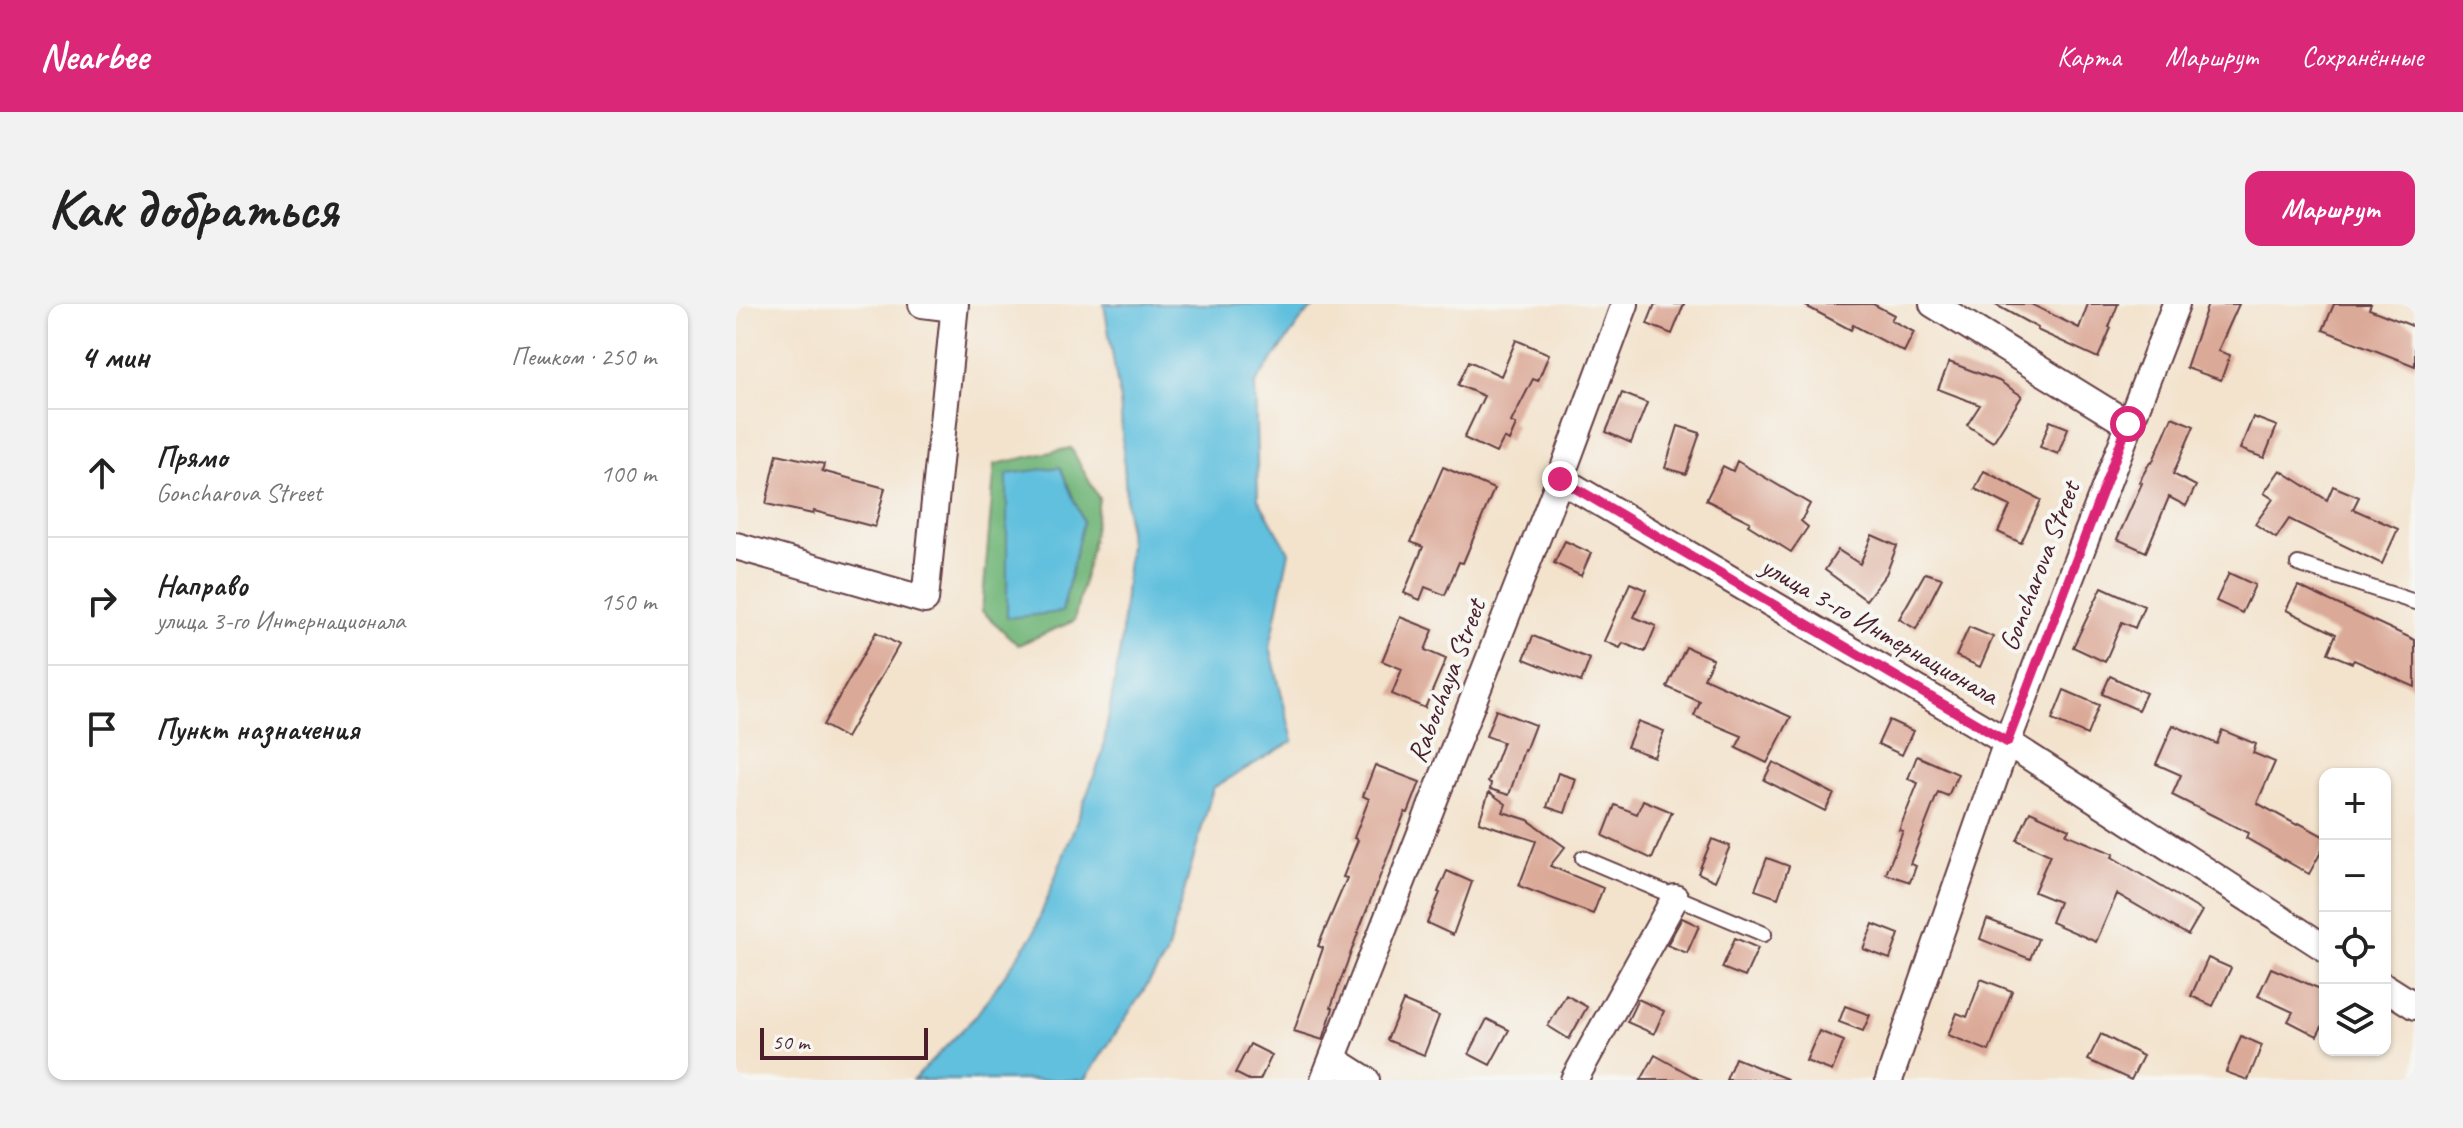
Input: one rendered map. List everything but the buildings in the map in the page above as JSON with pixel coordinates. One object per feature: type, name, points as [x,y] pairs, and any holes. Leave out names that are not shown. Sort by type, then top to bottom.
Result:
[{"type":"street","points":[[736,546],[925,600],[954,306],[922,304]]},
{"type":"street","name":"Rabochaya Street","points":[[1328,1069],[1560,479],[1625,304]]},
{"type":"street","points":[[1933,304],[2128,424]]},
{"type":"street","name":"Goncharova Street","points":[[1889,1080],[2007,742],[2176,304]]},
{"type":"street","name":"улица 3-го Интернационала","points":[[1560,479],[2007,742],[2319,944]]},
{"type":"street","points":[[1574,1080],[1675,898]]},
{"type":"street","points":[[2391,991],[2415,1006]]},
{"type":"street","points":[[1328,1069],[1366,1080]]},
{"type":"lane","points":[[2298,564],[2415,602]]},
{"type":"lane","points":[[1583,858],[1764,934]]},
{"type":"green space","points":[[1071,448],[1099,499],[1074,621],[1018,645],[982,611],[995,464]]},
{"type":"water","points":[[1104,304],[1318,304],[1304,316],[1255,384],[1258,499],[1289,552],[1270,647],[1293,741],[1213,788],[1166,956],[1085,1080],[913,1080],[975,1017],[1033,935],[1102,755],[1121,644],[1129,544],[1120,400]]},
{"type":"water","points":[[1060,467],[1083,521],[1062,612],[1007,618],[1007,474]]},
{"type":"route","points":[[1560,479],[2007,742],[2128,424]]}]
